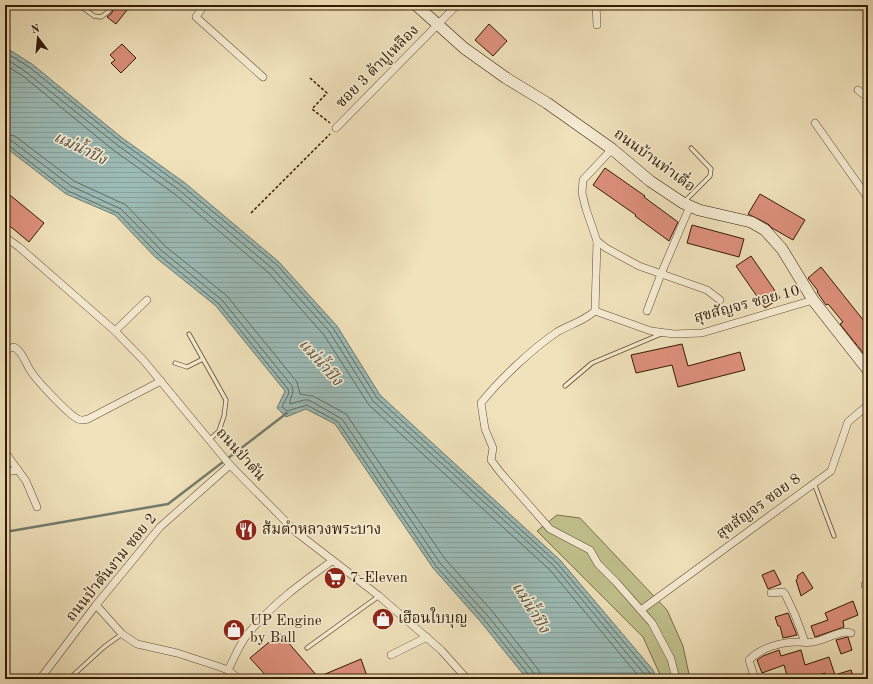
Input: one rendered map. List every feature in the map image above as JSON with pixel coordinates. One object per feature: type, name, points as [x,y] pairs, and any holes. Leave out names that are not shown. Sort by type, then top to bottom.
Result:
[{"type":"street","points":[[204,5],[196,17],[263,77]]},
{"type":"street","name":"ถนนบ้านท่าเดื่อ","points":[[416,5],[470,52],[506,78],[547,102],[612,149],[650,180],[687,204],[751,222],[765,230],[782,249],[813,300],[868,370]]},
{"type":"street","name":"ซอย 3 ต้าปูเหลือง","points":[[336,128],[457,5]]},
{"type":"street","points":[[596,5],[597,26]]},
{"type":"street","points":[[858,90],[868,98]]},
{"type":"street","points":[[815,123],[868,198]]},
{"type":"street","points":[[612,149],[583,180],[582,193],[597,241],[595,311],[558,332],[531,353],[490,391],[481,403],[485,429],[493,448],[491,460],[550,529],[590,550],[598,564],[652,623],[671,659],[676,679]]},
{"type":"street","points":[[647,311],[687,204]]},
{"type":"street","name":"ถนนป่าตัน","points":[[5,237],[19,247],[115,332],[144,361],[220,454],[296,532],[332,561],[380,596],[441,650],[468,679]]},
{"type":"street","points":[[597,241],[606,248],[639,266],[707,290],[720,300]]},
{"type":"street","points":[[115,332],[147,300]]},
{"type":"street","name":"สุขสัญจร ซอย 10","points":[[595,311],[651,331],[664,333],[702,333],[813,300]]},
{"type":"street","points":[[5,350],[14,347],[18,350],[30,371],[57,401],[77,419],[81,420],[88,419],[161,381]]},
{"type":"street","name":"สุขสัญจร ซอย 8","points":[[641,610],[831,471],[848,422],[868,405]]},
{"type":"street","points":[[5,452],[26,481],[37,507]]},
{"type":"street","name":"ถนนป่าตันงาม ซอย 2","points":[[40,679],[96,605],[160,527],[230,465]]},
{"type":"street","points":[[5,472],[18,470]]},
{"type":"street","points":[[228,670],[246,636],[271,608],[298,585],[332,561]]},
{"type":"street","points":[[771,593],[783,592],[785,594],[805,642]]},
{"type":"street","points":[[96,605],[122,634],[138,644],[177,653],[228,670],[239,679]]},
{"type":"street","points":[[756,679],[749,660],[761,650],[780,644],[812,642],[846,631],[851,633]]},
{"type":"street","points":[[391,655],[427,637]]},
{"type":"lane","points":[[79,5],[94,16],[101,17],[108,12],[113,5]]},
{"type":"lane","points":[[687,204],[710,176],[711,168],[691,148]]},
{"type":"lane","points":[[565,386],[592,363],[664,333]]},
{"type":"lane","points":[[189,334],[226,400],[224,416],[219,431],[209,440]]},
{"type":"lane","points":[[175,363],[187,367],[203,359]]},
{"type":"lane","points":[[814,483],[834,536]]},
{"type":"lane","points":[[307,648],[380,596]]},
{"type":"lane","points":[[69,679],[104,647],[122,634]]},
{"type":"path","points":[[251,213],[336,128],[312,109],[327,92],[310,78]]},
{"type":"green space","points":[[557,515],[580,518],[667,610],[683,646],[690,679],[662,679],[643,637],[537,531]]},
{"type":"water","name":"แม่น้ำปิง","points":[[5,47],[32,64],[121,137],[185,183],[279,262],[337,326],[380,395],[560,560],[653,670],[657,679],[527,679],[480,621],[433,568],[335,424],[306,409],[286,417],[277,408],[285,391],[216,306],[155,257],[115,215],[66,194],[5,147]]},
{"type":"building","points":[[116,5],[131,5],[116,24],[107,17],[111,14]]},
{"type":"building","points":[[489,24],[507,41],[493,56],[475,40]]},
{"type":"building","points":[[122,44],[136,58],[121,73],[111,63],[115,60],[110,55]]},
{"type":"building","points":[[605,168],[645,196],[644,197],[678,222],[669,241],[635,216],[636,215],[593,185]]},
{"type":"building","points":[[5,191],[44,223],[29,242],[5,222]]},
{"type":"building","points":[[760,194],[805,220],[793,240],[772,228],[768,224],[748,214]]},
{"type":"building","points":[[692,225],[744,239],[739,257],[687,243]]},
{"type":"building","points":[[751,256],[780,298],[765,308],[736,266]]},
{"type":"building","points":[[821,267],[868,326],[868,359],[840,324],[843,322],[828,304],[826,305],[808,278]]},
{"type":"building","points":[[682,344],[688,366],[740,352],[745,370],[678,387],[672,365],[636,373],[631,355]]},
{"type":"building","points":[[774,570],[781,584],[768,589],[762,575]]},
{"type":"building","points":[[803,572],[813,588],[801,596],[796,580],[798,578],[797,576]]},
{"type":"building","points":[[853,601],[858,615],[843,621],[844,627],[815,637],[811,626],[828,620],[825,613]]},
{"type":"building","points":[[788,613],[797,635],[783,638],[780,626],[778,626],[775,617]]},
{"type":"building","points":[[280,633],[318,677],[361,659],[368,679],[269,679],[250,658]]},
{"type":"building","points":[[848,637],[852,650],[841,654],[836,640]]},
{"type":"building","points":[[779,650],[781,656],[801,650],[805,665],[829,657],[835,675],[851,670],[854,679],[827,679],[825,673],[808,679],[788,679],[784,665],[762,673],[757,660]]},
{"type":"waterway","points":[[5,532],[168,504],[287,413]]},
{"type":"place","name":"ส้มตำหลวงพระบาง","points":[[246,530]]},
{"type":"place","name":"7-Eleven","points":[[335,578]]},
{"type":"place","name":"เฮือนใบบุญ","points":[[383,619]]},
{"type":"place","name":"UP Engine by Ball","points":[[234,630]]}]
